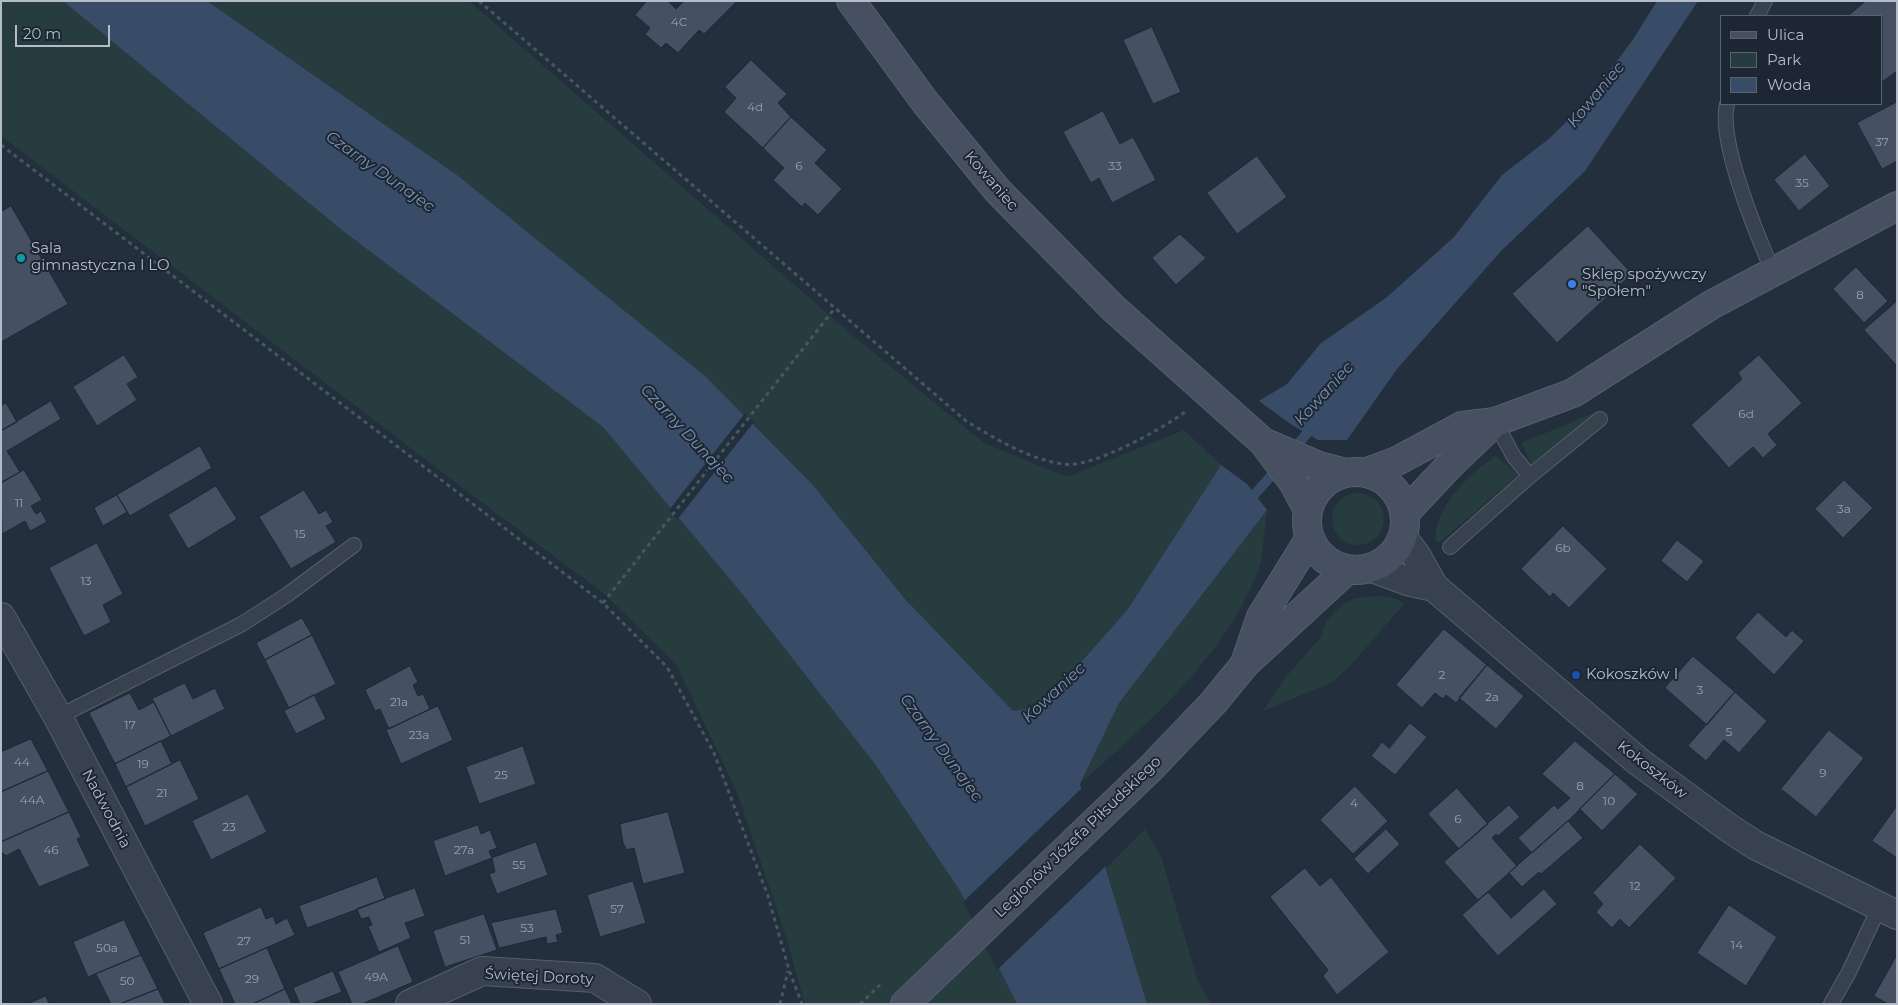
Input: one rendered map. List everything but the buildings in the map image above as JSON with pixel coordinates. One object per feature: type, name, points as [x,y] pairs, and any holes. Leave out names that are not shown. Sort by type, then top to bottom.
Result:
[{"type":"street","name":"Kowaniec","points":[[851,1],[925,102],[977,167],[1024,220],[1112,308],[1263,442],[1293,482],[1308,510]]},
{"type":"street","points":[[1495,422],[1448,466],[1404,525],[1391,557],[1360,569],[1339,568],[1324,558],[1310,538],[1308,510],[1316,493],[1322,486],[1355,473],[1397,461],[1462,426],[1495,422],[1572,393],[1689,318],[1897,206]]},
{"type":"street","name":"Kowaniec","points":[[1263,442],[1319,466],[1355,473]]},
{"type":"street","points":[[1355,473],[1381,478],[1388,484],[1399,496],[1404,525]]},
{"type":"street","name":"Kokoszków","points":[[1404,525],[1416,555],[1434,587],[1639,762],[1755,845],[1888,911]]},
{"type":"street","name":"Legionów Józefa Piłsudskiego","points":[[1245,664],[1261,617],[1310,538]]},
{"type":"street","name":"Kokoszków","points":[[1360,569],[1434,587]]},
{"type":"street","name":"Legionów Józefa Piłsudskiego","points":[[905,1004],[1151,768],[1214,702],[1245,664],[1360,569]]},
{"type":"street","name":"Nadwodnia","points":[[1,617],[58,716],[208,1004]]},
{"type":"street","name":"Świętej Doroty","points":[[410,1004],[482,971],[595,978],[638,1004]]},
{"type":"lane","points":[[1757,15],[1764,1]]},
{"type":"lane","points":[[1727,105],[1725,114],[1732,156],[1760,241],[1773,272]]},
{"type":"lane","points":[[1450,547],[1530,476],[1600,419]]},
{"type":"lane","points":[[1495,422],[1514,457],[1530,476]]},
{"type":"lane","points":[[58,716],[242,624],[354,545]]},
{"type":"lane","points":[[1831,1004],[1888,911]]},
{"type":"path","points":[[479,1],[966,421],[1002,443],[1065,465],[1092,460],[1126,445],[1170,424],[1190,409]]},
{"type":"path","points":[[1,145],[603,603],[667,667],[714,752],[768,896],[789,970],[802,1004]]},
{"type":"path","points":[[603,603],[835,308]]},
{"type":"path","points":[[780,1004],[789,970]]},
{"type":"green space","points":[[1,1],[63,1],[343,231],[603,427],[743,595],[875,764],[960,891],[1017,1004],[805,1004],[786,937],[737,792],[676,664],[601,591],[1,136]]},
{"type":"green space","points":[[207,1],[469,1],[852,335],[984,443],[1067,477],[1184,430],[1221,465],[1128,609],[1041,706],[1013,711],[910,604],[812,484],[457,175]]},
{"type":"green space","points":[[1599,411],[1532,464],[1521,443]]},
{"type":"green space","points":[[1496,456],[1518,475],[1440,542],[1437,542],[1435,538],[1437,525],[1448,502],[1465,481]]},
{"type":"green space","points":[[1358,493],[1368,495],[1376,501],[1382,509],[1384,519],[1382,529],[1376,537],[1368,543],[1358,545],[1348,543],[1340,537],[1334,529],[1332,519],[1334,509],[1340,501],[1348,495]]},
{"type":"green space","points":[[1267,510],[1257,574],[1242,605],[1224,635],[1181,688],[1157,713],[1080,784],[1119,703]]},
{"type":"green space","points":[[1380,596],[1396,599],[1404,604],[1350,666],[1331,683],[1263,711],[1285,678],[1321,637],[1327,620],[1343,604],[1355,598]]},
{"type":"green space","points":[[1145,829],[1161,856],[1197,979],[1211,1004],[1147,1004],[1106,868]]},
{"type":"water","name":"Czarny Dunajec","points":[[63,1],[207,1],[457,175],[706,377],[812,484],[906,600],[1013,711],[1042,706],[1128,609],[1221,465],[1247,484],[1267,510],[1119,703],[1080,784],[1147,1004],[1017,1004],[960,891],[875,764],[743,595],[603,427],[343,231]]},
{"type":"water","points":[[1657,1],[1698,1],[1585,171],[1501,251],[1397,369],[1347,440],[1318,440],[1292,425],[1259,401],[1287,384],[1321,343],[1386,298],[1454,237],[1502,175],[1550,138],[1589,99],[1634,38]]},
{"type":"pier","points":[[745,413],[754,422],[677,520],[669,510]]},
{"type":"pier","points":[[1083,787],[1107,865],[997,970],[963,902]]},
{"type":"waterway","name":"Kowaniec","points":[[1291,452],[1316,423]]},
{"type":"waterway","name":"Kowaniec","points":[[1247,503],[1279,467]]},
{"type":"place","name":"Sala gimnastyczna I LO","points":[[21,258]]},
{"type":"place","name":"Sklep spożywczy \"Społem\"","points":[[1572,284]]},
{"type":"place","name":"Kokoszków I","points":[[1576,675]]}]
